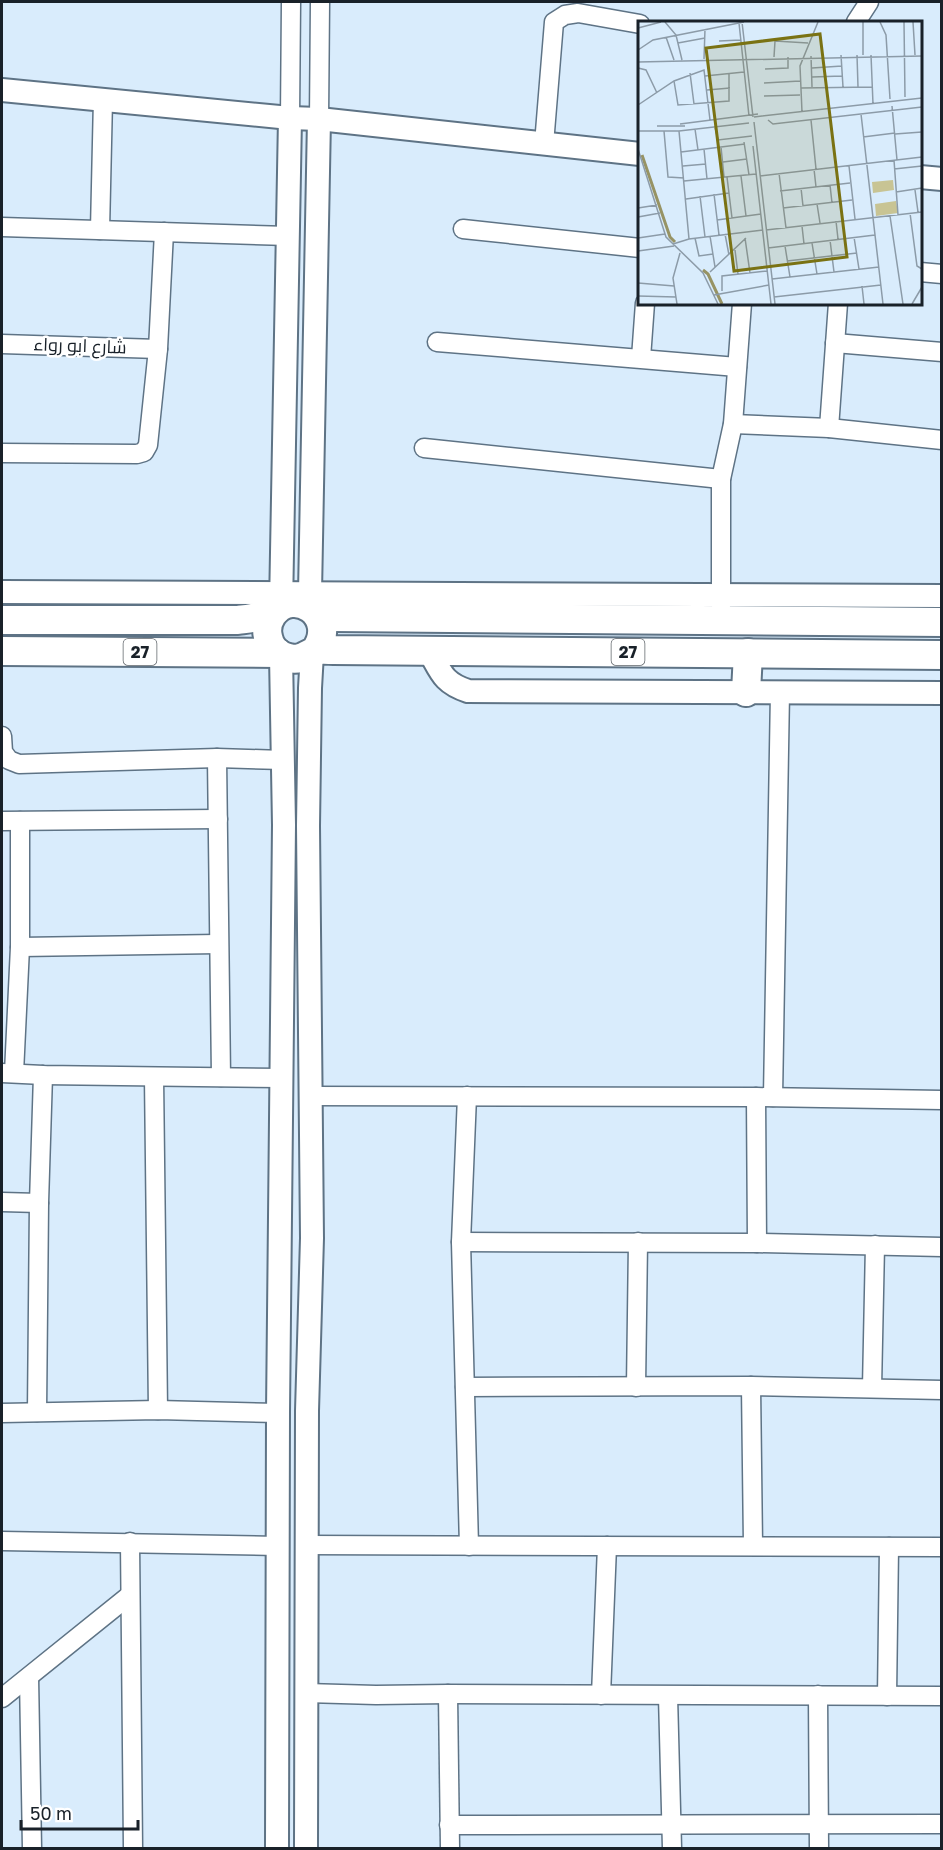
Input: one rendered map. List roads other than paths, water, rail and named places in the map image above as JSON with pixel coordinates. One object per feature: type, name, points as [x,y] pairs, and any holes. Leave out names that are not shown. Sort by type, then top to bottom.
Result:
[{"type":"main road","name":"27","points":[[2,620],[238,620],[268,615],[280,603],[314,606],[332,617],[488,606],[721,607],[942,621]]},
{"type":"main road","points":[[279,654],[272,648],[267,632],[268,624],[280,603]]},
{"type":"main road","points":[[314,606],[323,629],[322,637],[314,652]]},
{"type":"main road","name":"27","points":[[2,651],[279,654],[297,659],[314,652],[429,651],[939,654]]},
{"type":"main road","points":[[746,692],[748,653]]},
{"type":"street","points":[[2,592],[280,603],[291,2]]},
{"type":"street","points":[[314,606],[320,2]]},
{"type":"street","points":[[857,21],[869,2]]},
{"type":"street","points":[[544,144],[554,22],[565,15],[578,13],[638,24]]},
{"type":"street","points":[[2,90],[290,118],[319,118],[638,154]]},
{"type":"street","points":[[100,230],[103,99]]},
{"type":"street","points":[[922,177],[942,179]]},
{"type":"street","points":[[2,227],[288,236]]},
{"type":"street","points":[[463,229],[638,248]]},
{"type":"street","points":[[2,453],[137,454],[144,452],[148,445],[158,349],[164,232]]},
{"type":"street","points":[[922,272],[942,274]]},
{"type":"street","points":[[641,358],[645,304]]},
{"type":"street","points":[[742,304],[733,424],[721,479],[721,607],[942,596]]},
{"type":"street","points":[[829,428],[838,304]]},
{"type":"street","points":[[437,342],[737,368]]},
{"type":"street","points":[[835,343],[942,352]]},
{"type":"street","name":"شارع ابو رواء","points":[[2,344],[158,349]]},
{"type":"street","points":[[733,424],[829,428],[942,440]]},
{"type":"street","points":[[424,448],[721,479]]},
{"type":"street","points":[[429,651],[445,680],[468,691],[942,693]]},
{"type":"street","points":[[279,654],[284,825],[279,1238],[277,1839],[306,1838],[307,1411],[312,1238],[308,826],[310,688],[314,652]]},
{"type":"street","points":[[758,1243],[780,692]]},
{"type":"street","points":[[2,736],[3,752],[9,760],[19,764],[217,758],[283,760]]},
{"type":"street","points":[[217,758],[221,1077]]},
{"type":"street","points":[[2,821],[218,819]]},
{"type":"street","points":[[20,821],[20,947],[8,1073],[43,1076],[281,1078]]},
{"type":"street","points":[[284,825],[308,826]]},
{"type":"street","points":[[20,947],[218,944]]},
{"type":"street","points":[[38,1412],[39,1203],[43,1076]]},
{"type":"street","points":[[154,1077],[158,1410]]},
{"type":"street","points":[[311,1096],[764,1097],[942,1100]]},
{"type":"street","points":[[467,1096],[461,1242],[469,1546]]},
{"type":"street","points":[[2,1202],[39,1203]]},
{"type":"street","points":[[279,1238],[289,1247],[294,1248],[312,1238]]},
{"type":"street","points":[[461,1242],[758,1243],[942,1247]]},
{"type":"street","points":[[636,1387],[638,1242]]},
{"type":"street","points":[[872,1388],[875,1245]]},
{"type":"street","points":[[279,1297],[288,1286],[293,1284],[301,1286],[311,1296]]},
{"type":"street","points":[[465,1388],[751,1386],[942,1390]]},
{"type":"street","points":[[751,1386],[753,1545]]},
{"type":"street","points":[[2,1413],[158,1410],[278,1413]]},
{"type":"street","points":[[2,1541],[277,1546]]},
{"type":"street","points":[[130,1542],[133,1848]]},
{"type":"street","points":[[306,1545],[942,1547]]},
{"type":"street","points":[[602,1695],[607,1546]]},
{"type":"street","points":[[887,1696],[889,1547]]},
{"type":"street","points":[[2,1698],[130,1595]]},
{"type":"street","points":[[29,1677],[32,1848]]},
{"type":"street","points":[[306,1693],[942,1696]]},
{"type":"street","points":[[448,1694],[450,1848]]},
{"type":"street","points":[[818,1695],[819,1848]]},
{"type":"street","points":[[668,1696],[672,1848]]},
{"type":"street","points":[[449,1825],[942,1824]]}]
